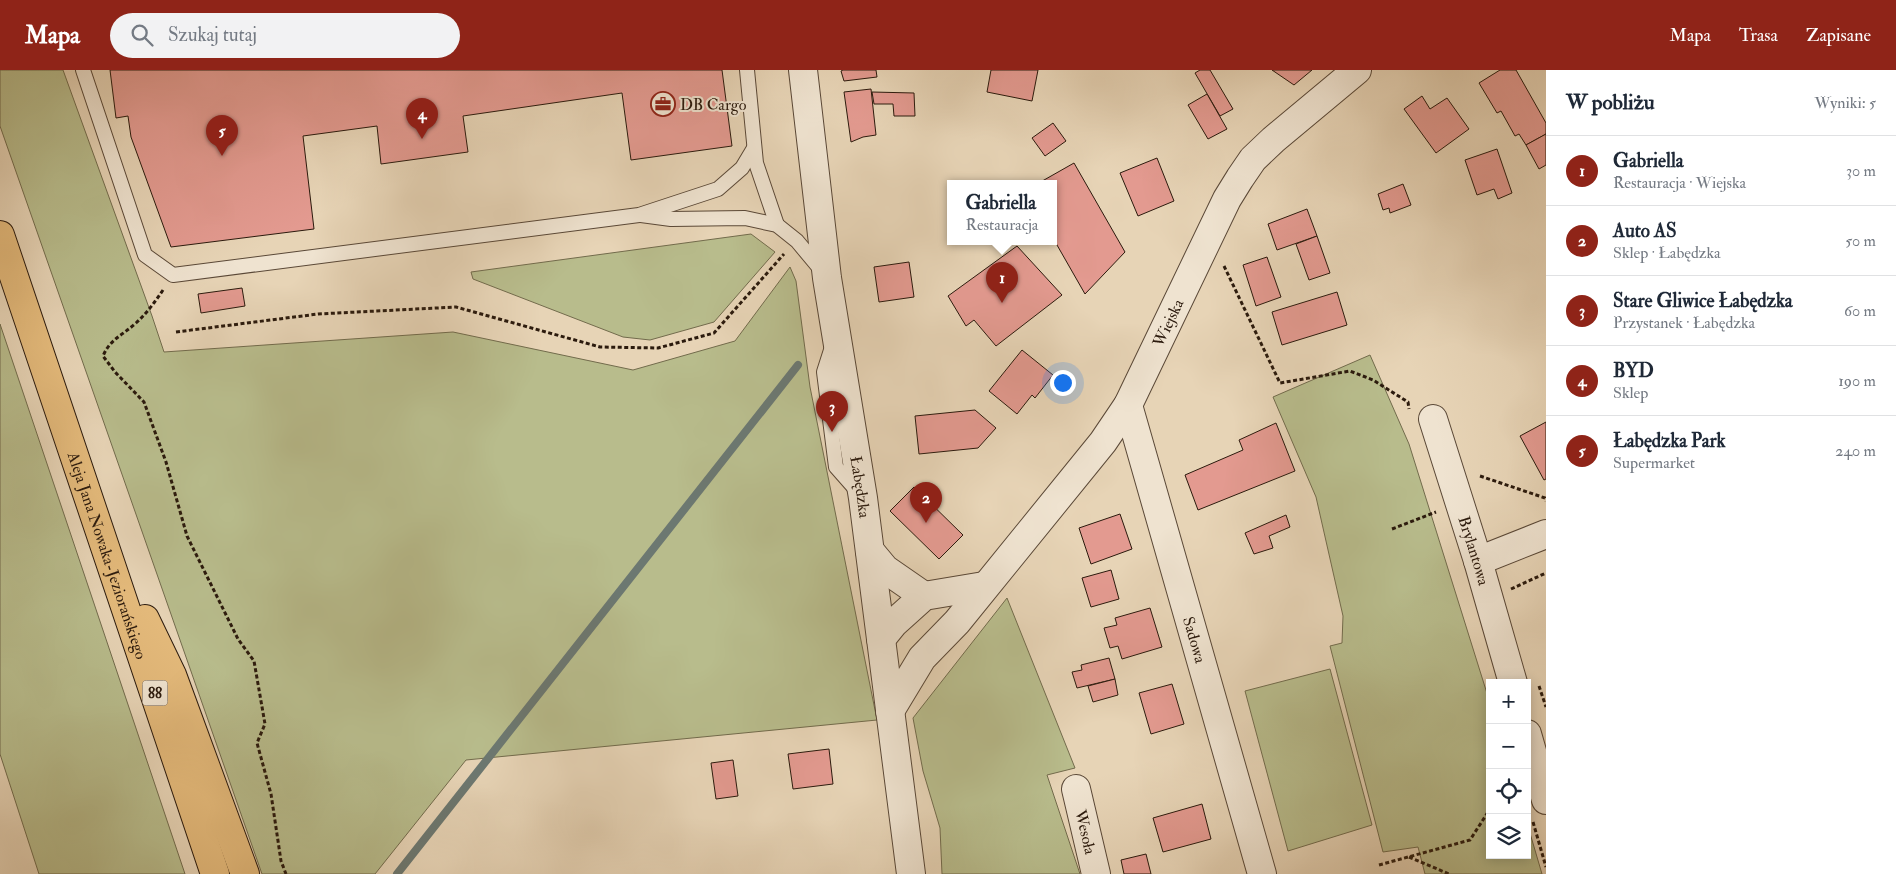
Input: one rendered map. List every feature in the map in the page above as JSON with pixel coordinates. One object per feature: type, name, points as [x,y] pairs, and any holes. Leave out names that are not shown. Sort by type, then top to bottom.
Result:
[{"type":"main road","name":"Aleja Jana Nowaka-Jeziorańskiego","points":[[0,235],[215,874]]},
{"type":"main road","points":[[94,512],[172,675],[244,874]]},
{"type":"street","name":"Łabędzka","points":[[803,70],[827,278],[863,498],[911,874]]},
{"type":"street","name":"Wiejska","points":[[890,711],[922,658],[952,628],[984,586],[1103,442],[1128,405],[1227,199],[1253,160],[1273,140],[1357,70]]},
{"type":"street","name":"Sadowa","points":[[1128,405],[1262,874]]},
{"type":"street","name":"Brylantowa","points":[[1422,416],[1478,561],[1511,679]]},
{"type":"street","points":[[1478,561],[1546,534]]},
{"type":"street","points":[[870,551],[885,569],[924,596]]},
{"type":"street","points":[[922,658],[896,658],[881,643],[894,623],[924,596],[984,586]]},
{"type":"street","points":[[1531,761],[1538,807]]},
{"type":"street","name":"Wesoła","points":[[1076,788],[1096,874]]},
{"type":"lane","points":[[83,70],[145,255],[173,275],[639,215],[718,189],[742,168],[754,148]]},
{"type":"lane","points":[[747,70],[756,163],[777,225]]},
{"type":"lane","points":[[639,215],[671,219],[745,218],[777,225],[797,241],[827,278]]},
{"type":"lane","points":[[900,793],[916,818],[924,874]]},
{"type":"path","points":[[176,332],[318,314],[456,307],[600,347],[658,348],[714,333],[776,260],[797,241]]},
{"type":"path","points":[[1223,264],[1280,383],[1350,371],[1373,380],[1408,402],[1422,416]]},
{"type":"path","points":[[173,275],[151,308],[134,325],[115,338],[107,347],[103,356],[115,372],[144,402],[166,462],[187,536],[238,640],[254,661],[265,724],[257,743],[271,794],[281,861],[286,874]]},
{"type":"path","points":[[1480,476],[1545,498],[1546,501]]},
{"type":"path","points":[[1392,528],[1439,511]]},
{"type":"path","points":[[1538,807],[1546,867]]},
{"type":"path","points":[[1379,865],[1470,840],[1487,814]]},
{"type":"path","points":[[1408,857],[1449,874]]},
{"type":"green space","points":[[0,70],[63,70],[164,352],[453,332],[633,370],[735,341],[790,267],[796,281],[810,387],[877,720],[466,760],[375,874],[262,874],[0,126]]},
{"type":"green space","points":[[751,234],[775,252],[714,322],[650,340],[623,337],[473,279],[471,272]]},
{"type":"green space","points":[[0,324],[185,874],[39,874],[0,754]]},
{"type":"green space","points":[[1370,355],[1409,444],[1486,690],[1486,859],[1531,859],[1531,837],[1542,874],[1425,874],[1418,847],[1383,852],[1330,646],[1342,643],[1343,616],[1316,497],[1273,397]]},
{"type":"green space","points":[[1007,598],[1075,768],[1047,775],[1080,874],[942,874],[940,828],[923,771],[913,718]]},
{"type":"green space","points":[[1330,669],[1372,825],[1288,851],[1245,691]]},
{"type":"building","points":[[110,70],[722,70],[732,146],[631,160],[622,93],[463,116],[468,152],[381,164],[377,126],[303,136],[314,229],[171,247],[131,137],[128,116],[116,118]]},
{"type":"building","points":[[876,70],[877,77],[844,81],[841,71]]},
{"type":"building","points":[[991,70],[1038,70],[1032,101],[987,92]]},
{"type":"building","points":[[1200,70],[1210,70],[1233,109],[1220,116],[1195,73]]},
{"type":"building","points":[[1272,70],[1312,70],[1294,85]]},
{"type":"building","points":[[1500,70],[1516,70],[1546,123],[1546,134],[1526,145],[1519,134],[1515,136],[1501,111],[1497,113],[1479,83]]},
{"type":"building","points":[[871,89],[876,135],[863,137],[851,142],[844,92]]},
{"type":"building","points":[[872,92],[914,93],[915,116],[894,116],[893,104],[874,104]]},
{"type":"building","points":[[1207,94],[1227,129],[1208,139],[1188,105]]},
{"type":"building","points":[[1422,96],[1430,109],[1447,98],[1469,129],[1436,153],[1404,109]]},
{"type":"building","points":[[1053,123],[1066,141],[1045,156],[1032,138]]},
{"type":"building","points":[[1546,134],[1546,165],[1539,169],[1526,145]]},
{"type":"building","points":[[1497,149],[1512,193],[1498,199],[1494,189],[1477,195],[1465,160]]},
{"type":"building","points":[[1157,158],[1174,201],[1138,216],[1120,173]]},
{"type":"building","points":[[1074,163],[1125,252],[1085,294],[1057,245],[1057,180],[1044,180]]},
{"type":"building","points":[[1403,184],[1411,205],[1390,213],[1389,208],[1383,210],[1378,194]]},
{"type":"building","points":[[1307,209],[1317,236],[1277,250],[1268,224]]},
{"type":"building","points":[[1317,236],[1330,273],[1309,280],[1296,244]]},
{"type":"building","points":[[1017,246],[1062,295],[996,346],[974,320],[966,326],[948,296]]},
{"type":"building","points":[[1267,257],[1281,297],[1256,306],[1243,265]]},
{"type":"building","points":[[909,262],[914,297],[879,302],[874,267]]},
{"type":"building","points":[[242,288],[245,306],[201,313],[198,294]]},
{"type":"building","points":[[1337,292],[1347,325],[1282,345],[1272,312]]},
{"type":"building","points":[[1022,350],[1053,375],[1035,398],[1032,395],[1017,414],[989,391]]},
{"type":"building","points":[[975,410],[996,428],[978,448],[919,454],[915,416]]},
{"type":"building","points":[[1546,422],[1546,479],[1544,480],[1520,436]]},
{"type":"building","points":[[1276,423],[1295,471],[1198,510],[1185,475],[1243,450],[1239,440]]},
{"type":"building","points":[[914,487],[963,535],[939,559],[890,511]]},
{"type":"building","points":[[1120,514],[1132,549],[1091,564],[1079,528]]},
{"type":"building","points":[[1286,515],[1290,527],[1269,536],[1273,548],[1254,554],[1245,533]]},
{"type":"building","points":[[1111,570],[1119,599],[1091,607],[1082,578]]},
{"type":"building","points":[[1150,608],[1162,647],[1122,659],[1118,646],[1110,648],[1104,628],[1117,625],[1115,618]]},
{"type":"building","points":[[1109,658],[1115,679],[1077,688],[1072,672],[1082,670],[1081,665]]},
{"type":"building","points":[[1115,679],[1118,695],[1093,702],[1088,686]]},
{"type":"building","points":[[1172,684],[1184,724],[1151,734],[1139,693]]},
{"type":"building","points":[[829,749],[833,784],[793,789],[788,754]]},
{"type":"building","points":[[733,760],[738,796],[716,799],[711,763]]},
{"type":"building","points":[[1202,804],[1211,839],[1163,852],[1153,818]]},
{"type":"building","points":[[1146,854],[1151,874],[1124,874],[1121,860]]},
{"type":"waterway","points":[[397,874],[798,365]]},
{"type":"place","name":"DB Cargo","points":[[663,104]]},
{"type":"place","name":"BYD","points":[[422,139]]},
{"type":"place","name":"Łabędzka Park","points":[[222,156]]},
{"type":"place","name":"Gabriella","points":[[1002,303]]},
{"type":"place","name":"Stare Gliwice Łabędzka","points":[[832,432]]},
{"type":"place","name":"Auto AS","points":[[926,523]]}]
